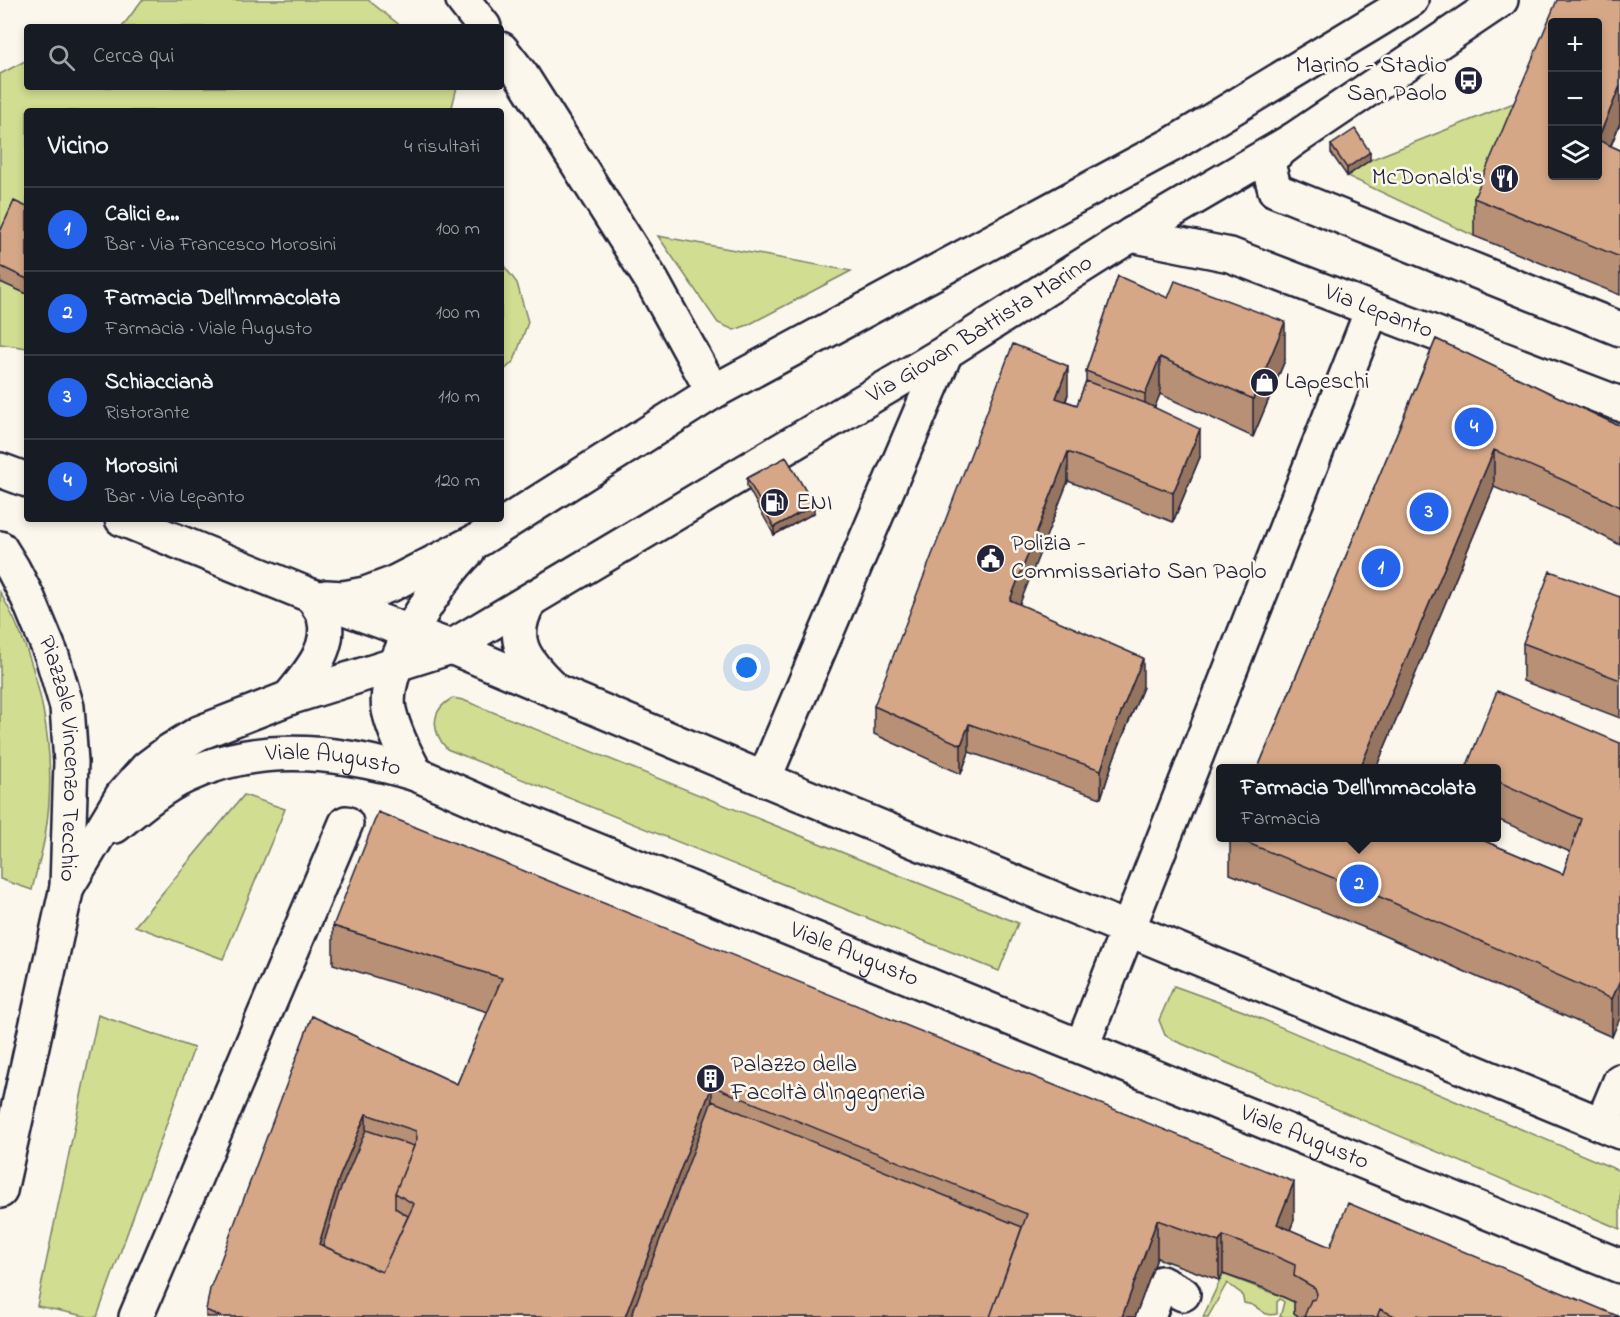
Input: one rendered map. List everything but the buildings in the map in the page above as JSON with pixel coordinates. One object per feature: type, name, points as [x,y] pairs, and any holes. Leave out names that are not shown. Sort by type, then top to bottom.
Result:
[{"type":"main road","points":[[463,0],[482,24]]},
{"type":"main road","points":[[312,596],[344,598],[365,594],[392,584],[480,539],[713,392],[1173,144],[1411,0]]},
{"type":"main road","name":"Via Giovan Battista Marino","points":[[451,647],[946,352],[1131,235],[1293,140],[1501,0]]},
{"type":"main road","points":[[504,53],[522,76],[652,281],[713,392]]},
{"type":"main road","points":[[1293,140],[1267,160],[1275,190],[1620,329]]},
{"type":"main road","name":"Via Lepanto","points":[[1131,235],[1230,255],[1620,404]]},
{"type":"main road","points":[[1082,1046],[1372,310]]},
{"type":"main road","points":[[764,779],[946,352]]},
{"type":"main road","points":[[0,470],[24,479]]},
{"type":"main road","points":[[129,522],[312,596],[451,647],[764,779],[1611,1128],[1620,1081]]},
{"type":"main road","points":[[416,774],[403,750],[389,708],[396,665],[426,605],[460,558],[480,539]]},
{"type":"main road","name":"Piazzale Vincenzo Tecchio","points":[[0,548],[13,568],[52,656],[67,707],[71,762],[67,887],[0,1191]]},
{"type":"main road","points":[[289,698],[310,670],[325,644],[327,630],[323,615],[312,596]]},
{"type":"main road","points":[[529,602],[521,617],[518,630],[524,654],[558,692]]},
{"type":"main road","name":"Viale Augusto","points":[[67,887],[122,796],[147,768],[171,750],[199,733],[289,698],[451,647]]},
{"type":"main road","name":"Viale Augusto","points":[[92,844],[155,794],[185,776],[219,762],[261,755],[318,754],[379,763],[416,774],[514,817],[1620,1266]]},
{"type":"main road","points":[[136,1317],[346,823]]},
{"type":"main road","points":[[1148,1317],[1161,1283],[1183,1294]]},
{"type":"green space","points":[[142,0],[368,0],[398,24],[124,24]]},
{"type":"green space","points":[[24,62],[24,90],[456,90],[452,108],[24,108],[24,348],[0,344],[0,74]]},
{"type":"green space","points":[[1534,95],[1474,236],[1347,176],[1370,160]]},
{"type":"green space","points":[[658,236],[851,271],[748,325],[734,330],[718,323]]},
{"type":"green space","points":[[504,266],[517,283],[528,322],[514,361],[504,370]]},
{"type":"green space","points":[[0,592],[26,649],[36,679],[48,742],[49,805],[44,843],[32,890],[0,879]]},
{"type":"green space","points":[[453,698],[463,700],[1018,923],[999,971],[447,749],[438,735],[435,721],[440,708]]},
{"type":"green space","points":[[244,795],[285,809],[223,959],[135,926]]},
{"type":"green space","points":[[1174,986],[1243,1011],[1620,1171],[1620,1229],[1173,1040],[1165,1035],[1159,1020]]},
{"type":"green space","points":[[98,1015],[194,1048],[97,1317],[89,1317],[37,1306]]},
{"type":"green space","points":[[1223,1274],[1295,1302],[1294,1313],[1299,1317],[1280,1317],[1284,1302],[1280,1299],[1277,1302],[1277,1314],[1267,1314],[1253,1305],[1244,1303],[1242,1294],[1227,1283],[1208,1317],[1203,1317]]},
{"type":"place","name":"Marino - Stadio San Paolo","points":[[1468,80]]},
{"type":"place","name":"McDonald's","points":[[1505,178]]},
{"type":"place","name":"Lapeschi","points":[[1264,382]]},
{"type":"place","name":"Morosini","points":[[1474,427]]},
{"type":"place","name":"ENI","points":[[775,503]]},
{"type":"place","name":"Schiaccianà","points":[[1429,512]]},
{"type":"place","name":"Polizia - Commissariato San Paolo","points":[[990,558]]},
{"type":"place","name":"Calici e...","points":[[1381,568]]},
{"type":"place","name":"Farmacia Dell'Immacolata","points":[[1359,884]]},
{"type":"place","name":"Palazzo della Facoltà d'Ingegneria","points":[[710,1079]]}]
